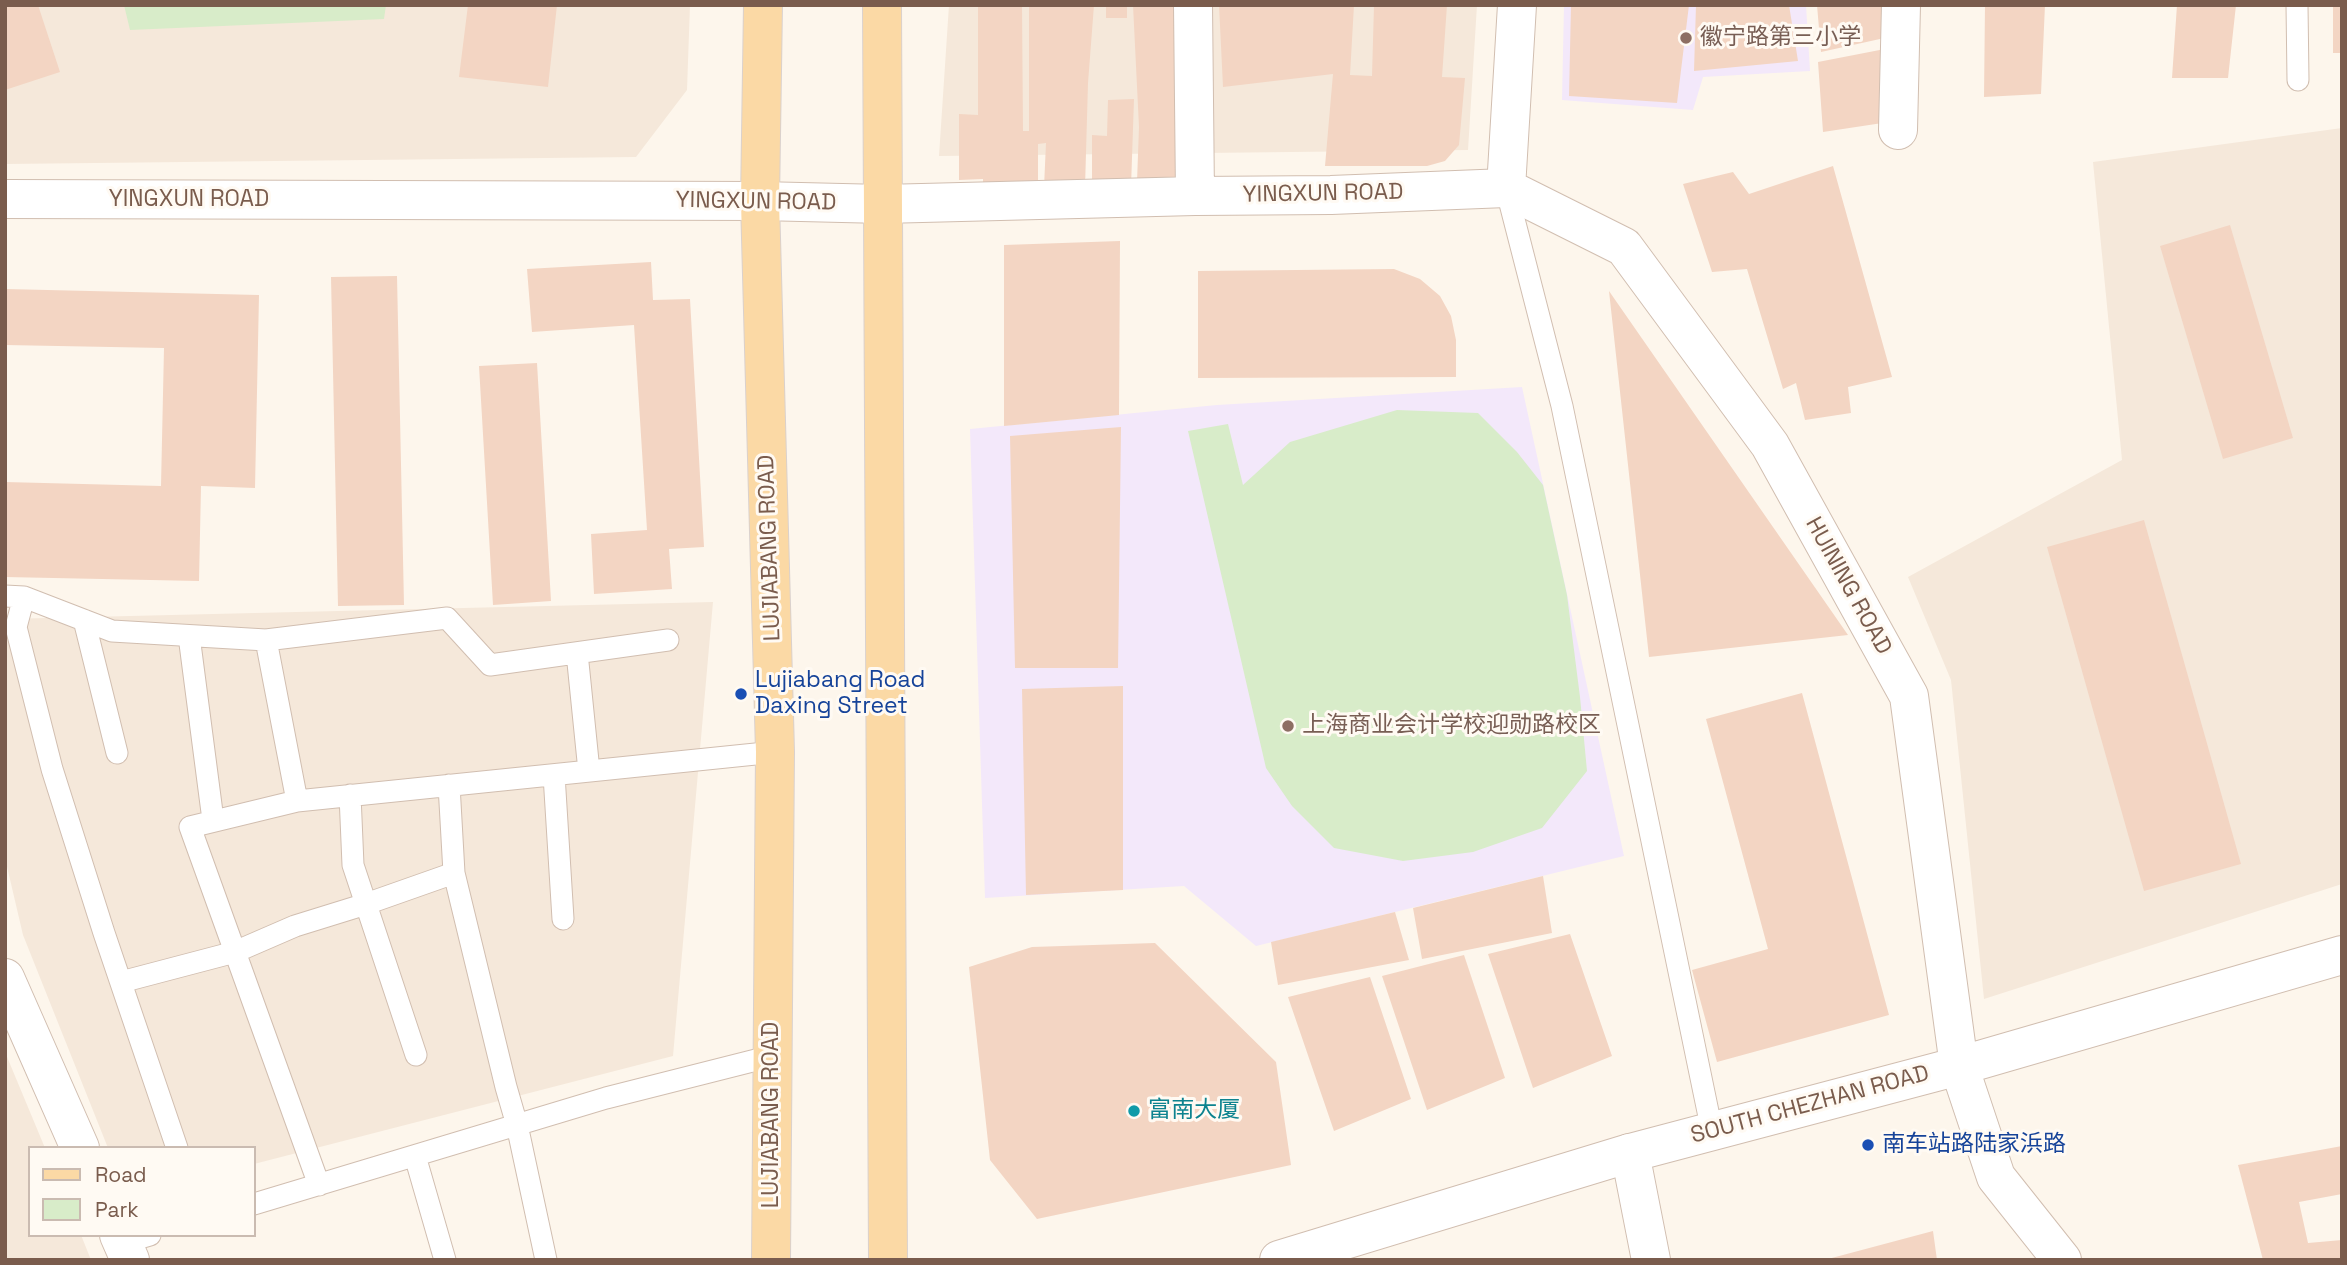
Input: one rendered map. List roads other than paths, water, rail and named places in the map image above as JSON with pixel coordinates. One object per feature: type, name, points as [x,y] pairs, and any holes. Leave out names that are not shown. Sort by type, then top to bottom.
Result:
[{"type":"main road","name":"LUJIABANG ROAD","points":[[763,5],[760,201],[775,752],[771,1260]]},
{"type":"main road","points":[[882,5],[888,1260]]},
{"type":"street","points":[[1193,5],[1195,196]]},
{"type":"street","points":[[1506,188],[1517,5]]},
{"type":"street","points":[[1898,130],[1901,5]]},
{"type":"street","name":"YINGXUN ROAD","points":[[5,199],[760,201],[883,204],[1331,195],[1506,188]]},
{"type":"street","name":"HUINING ROAD","points":[[1506,188],[1624,247],[1770,445],[1909,696],[1959,1066],[1996,1177],[2062,1260]]},
{"type":"street","name":"SOUTH CHEZHAN ROAD","points":[[1279,1260],[1630,1153],[1959,1066],[2342,955]]},
{"type":"street","points":[[5,978],[79,1146]]},
{"type":"street","points":[[1630,1153],[1651,1260]]},
{"type":"lane","points":[[2297,5],[2298,80]]},
{"type":"lane","points":[[1506,188],[1563,406],[1712,1131]]},
{"type":"lane","points":[[176,1146],[52,769],[16,627],[14,597],[112,631],[266,640],[447,618],[490,665],[668,640]]},
{"type":"lane","points":[[84,620],[117,753]]},
{"type":"lane","points":[[189,636],[213,820]]},
{"type":"lane","points":[[266,640],[297,801]]},
{"type":"lane","points":[[577,653],[589,771]]},
{"type":"lane","points":[[319,1185],[190,827],[297,801],[775,752]]},
{"type":"lane","points":[[554,775],[563,919]]},
{"type":"lane","points":[[449,785],[454,873],[517,1125],[546,1260]]},
{"type":"lane","points":[[350,795],[353,865],[416,1055]]},
{"type":"lane","points":[[121,982],[235,953],[295,926],[454,873]]},
{"type":"lane","points":[[256,1203],[606,1098],[772,1056]]},
{"type":"lane","points":[[415,1156],[445,1260]]},
{"type":"place","name":"徽宁路第三小学","points":[[1686,38]]},
{"type":"place","name":"Lujiabang Road Daxing Street","points":[[741,694]]},
{"type":"place","name":"上海商业会计学校迎勋路校区","points":[[1288,726]]},
{"type":"place","name":"富南大厦","points":[[1134,1111]]},
{"type":"place","name":"南车站路陆家浜路","points":[[1868,1145]]}]
